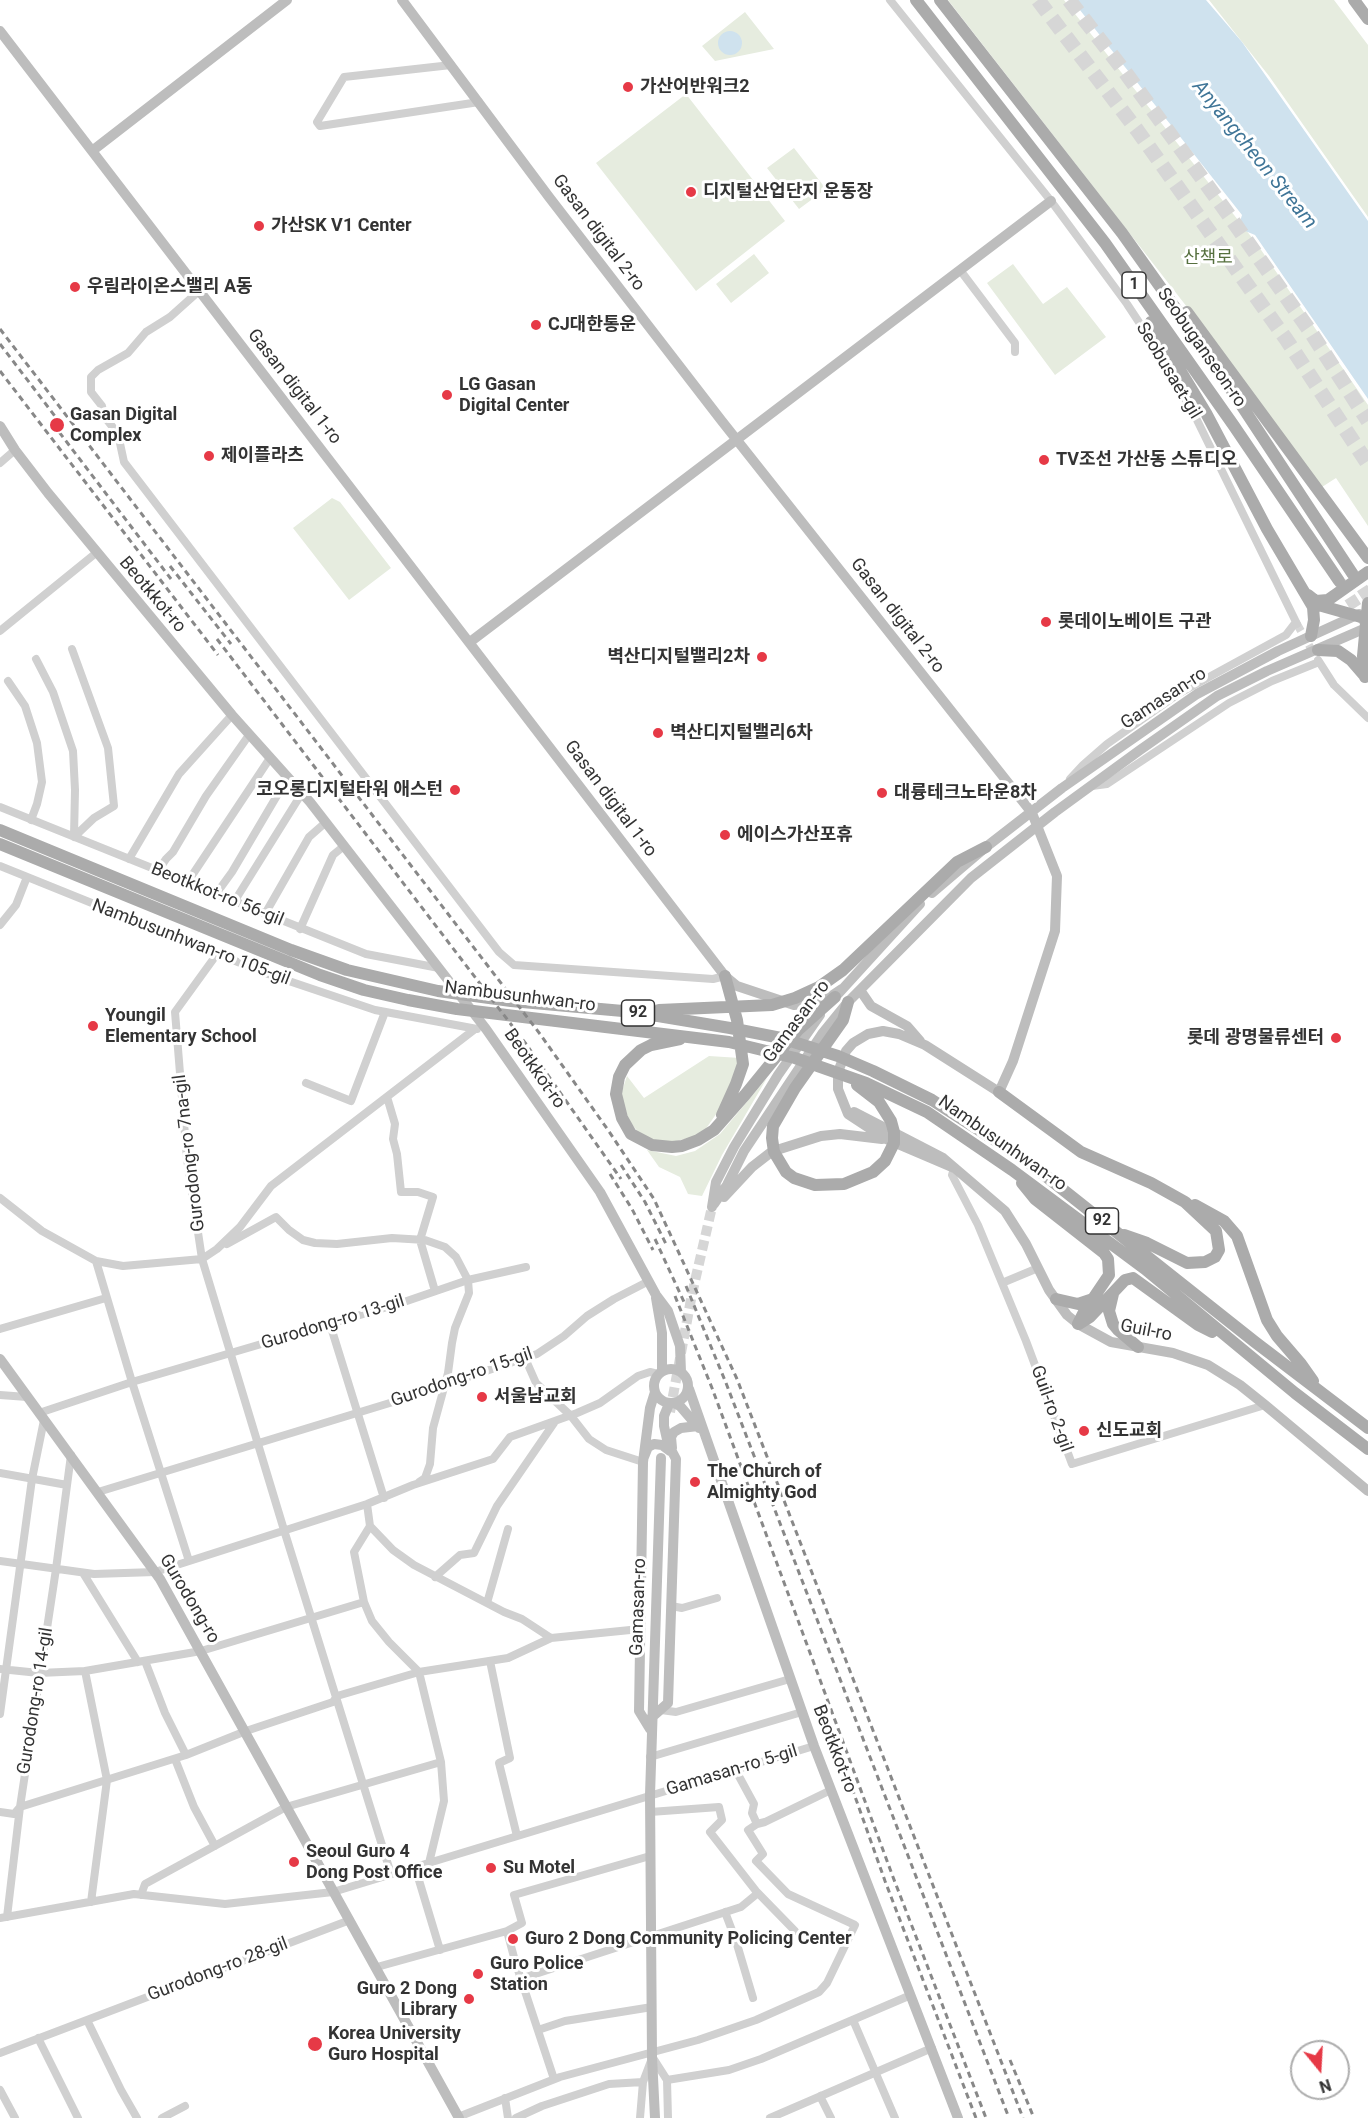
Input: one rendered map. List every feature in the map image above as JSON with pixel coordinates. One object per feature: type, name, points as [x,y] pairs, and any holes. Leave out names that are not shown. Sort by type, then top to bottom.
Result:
[{"type":"main road","points":[[92,150],[287,0]]},
{"type":"main road","name":"Gasan digital 2-ro","points":[[402,0],[736,440],[1032,813],[1037,826]]},
{"type":"main road","name":"Seobuganseon-ro","points":[[916,0],[1104,243],[1234,426],[1339,581]]},
{"type":"main road","name":"Seobuganseon-ro","points":[[940,0],[1122,233],[1203,347],[1352,573]]},
{"type":"main road","points":[[1354,0],[1368,19]]},
{"type":"main road","name":"Gasan digital 1-ro","points":[[0,31],[725,976]]},
{"type":"main road","points":[[470,642],[1051,201]]},
{"type":"main road","points":[[1122,233],[1207,338],[1368,558]]},
{"type":"main road","points":[[1104,243],[1206,413],[1267,529],[1313,607],[1311,636]]},
{"type":"main road","name":"Beotkkot-ro","points":[[0,426],[15,450],[96,553],[249,735],[302,793],[439,968],[480,1029],[600,1192],[656,1295],[668,1311],[680,1346],[681,1372]]},
{"type":"main road","points":[[1314,600],[1328,600],[1368,572]]},
{"type":"main road","points":[[1301,588],[1322,606],[1366,616],[1363,656],[1366,679]]},
{"type":"main road","name":"Gamasan-ro","points":[[712,1207],[716,1182],[734,1147],[805,1035],[838,993],[925,898],[1062,788],[1197,694],[1311,636],[1366,616]]},
{"type":"main road","name":"Gamasan-ro","points":[[712,1207],[784,1087],[822,1034],[848,1002],[971,878],[1090,786],[1217,696],[1267,671],[1318,657],[1366,616]]},
{"type":"main road","points":[[1318,657],[1338,651],[1351,660],[1366,679]]},
{"type":"main road","points":[[1366,679],[1368,663]]},
{"type":"main road","points":[[999,1092],[1013,1061],[1055,931],[1057,876],[1037,826]]},
{"type":"main road","name":"Nambusunhwan-ro","points":[[0,830],[291,951],[347,970],[396,983],[511,1001],[634,1012],[781,1038],[838,1056],[873,1071],[932,1100],[1023,1158],[1114,1232],[1368,1428]]},
{"type":"main road","name":"Nambusunhwan-ro","points":[[0,844],[320,975],[364,990],[457,1009],[696,1037],[760,1048],[844,1075],[864,1086],[927,1112],[1012,1170],[1145,1269],[1228,1339],[1368,1449]]},
{"type":"main road","points":[[634,1012],[772,1005],[819,987],[843,970],[957,862],[986,847]]},
{"type":"main road","points":[[725,976],[737,986],[794,1005],[827,999],[838,993]]},
{"type":"main road","points":[[714,1130],[734,1090],[743,1064],[737,1020],[725,976]]},
{"type":"main road","points":[[860,990],[871,1006],[907,1026],[925,1045]]},
{"type":"main road","points":[[696,1037],[651,1045],[641,1050],[625,1065],[619,1077],[616,1102],[626,1127],[638,1139],[652,1145],[672,1147],[690,1144],[714,1130],[798,1030],[838,993]]},
{"type":"main road","points":[[848,1002],[843,1020],[776,1119],[772,1144],[776,1158],[786,1172],[806,1184],[824,1186],[844,1184],[873,1172],[885,1161],[893,1147],[894,1132],[887,1113],[864,1086]]},
{"type":"main road","points":[[954,1168],[886,1139],[849,1114],[838,1089],[838,1072],[846,1051],[853,1043],[868,1034],[883,1031],[899,1034],[925,1045],[999,1092],[1081,1152],[1185,1202],[1216,1231],[1219,1251],[1211,1260],[1198,1264],[1187,1263],[1148,1243],[1114,1232]]},
{"type":"main road","points":[[846,1107],[925,1147],[954,1168]]},
{"type":"main road","points":[[712,1207],[734,1188],[752,1167],[775,1151],[811,1138],[830,1135],[886,1139]]},
{"type":"main road","name":"Guil-ro","points":[[954,1168],[1005,1211],[1056,1299],[1067,1315],[1078,1324],[1111,1342],[1173,1353],[1208,1365],[1240,1385],[1368,1491]]},
{"type":"main road","points":[[1012,1170],[1035,1199],[1104,1253],[1108,1259],[1109,1275],[1078,1324]]},
{"type":"main road","points":[[1185,1202],[1194,1204],[1224,1221],[1237,1236],[1267,1320],[1319,1389]]},
{"type":"main road","points":[[1078,1324],[1090,1317],[1125,1280],[1136,1278],[1198,1325],[1228,1339]]},
{"type":"main road","points":[[1113,1293],[1109,1311],[1113,1324],[1138,1347]]},
{"type":"main road","name":"Beotkkot-ro","points":[[656,1295],[662,1333],[660,1373]]},
{"type":"main road","points":[[1056,1299],[1078,1304],[1094,1298]]},
{"type":"main road","name":"Gurodong-ro","points":[[0,1359],[155,1572],[246,1731],[285,1807],[377,1967],[459,2117]]},
{"type":"main road","points":[[651,1730],[639,1711],[643,1461],[655,1380],[660,1373],[672,1369],[681,1372],[687,1379],[688,1389],[685,1397],[671,1404],[664,1416],[664,1426],[674,1455]]},
{"type":"main road","name":"Beotkkot-ro","points":[[688,1389],[814,1746],[958,2118]]},
{"type":"main road","points":[[655,1392],[660,1400],[680,1407],[701,1431]]},
{"type":"main road","points":[[651,1718],[668,1703],[674,1455],[671,1437],[681,1428],[701,1431]]},
{"type":"main road","points":[[643,1461],[648,1448],[654,1444],[662,1445],[674,1455]]},
{"type":"main road","name":"Gamasan-ro","points":[[655,2118],[652,2055],[650,1757],[662,1458]]},
{"type":"street","name":"Seobusaet-gil","points":[[890,0],[1051,201],[1127,304],[1200,426],[1297,623],[1286,635],[1178,694],[1107,744],[1062,788]]},
{"type":"street","points":[[451,64],[344,77],[317,122],[320,126],[479,102]]},
{"type":"street","points":[[960,270],[1015,343],[1015,352]]},
{"type":"street","points":[[200,291],[170,317],[146,332],[128,352],[98,370],[91,377],[91,392],[102,406],[104,416],[118,434],[124,462],[499,952],[514,965],[712,979],[725,976]]},
{"type":"street","points":[[0,463],[15,450]]},
{"type":"street","points":[[0,631],[96,553]]},
{"type":"street","points":[[72,649],[108,748],[114,806],[94,818],[74,837]]},
{"type":"street","points":[[1090,786],[1107,784],[1229,703],[1318,657],[1334,685],[1368,718]]},
{"type":"street","points":[[36,659],[53,692],[73,751],[74,837]]},
{"type":"street","points":[[8,681],[25,706],[37,743],[42,782],[31,820]]},
{"type":"street","points":[[129,859],[179,774],[232,715]]},
{"type":"street","points":[[158,871],[173,852],[207,796],[249,735]]},
{"type":"street","points":[[187,883],[270,758]]},
{"type":"street","points":[[216,894],[232,872],[288,777]]},
{"type":"street","points":[[234,902],[302,793]]},
{"type":"street","name":"Beotkkot-ro 56-gil","points":[[0,807],[366,954],[439,968]]},
{"type":"street","points":[[265,914],[309,837],[325,823]]},
{"type":"street","points":[[300,929],[333,855],[344,846]]},
{"type":"street","name":"Nambusunhwan-ro 105-gil","points":[[0,866],[265,973],[385,1012],[480,1029]]},
{"type":"street","points":[[0,925],[15,905],[27,877]]},
{"type":"street","name":"Gurodong-ro 7na-gil","points":[[202,1258],[187,1159],[175,1012],[217,954]]},
{"type":"street","points":[[306,1083],[351,1101],[385,1012]]},
{"type":"street","points":[[217,1249],[240,1227],[271,1186],[387,1096],[480,1029]]},
{"type":"street","points":[[387,1096],[395,1124],[393,1139],[401,1192],[418,1192],[433,1197],[420,1240],[435,1291]]},
{"type":"street","name":"Guil-ro 2-gil","points":[[954,1168],[952,1175],[978,1225],[1026,1341],[1072,1464],[1200,1427],[1265,1405]]},
{"type":"street","points":[[0,1198],[42,1230],[96,1261],[123,1266],[202,1258],[276,1216],[289,1230],[303,1240],[315,1243],[338,1244],[392,1238],[420,1240],[445,1247],[456,1257],[468,1280],[469,1293],[455,1328],[451,1359],[433,1428],[430,1464],[425,1478],[413,1485],[367,1504],[155,1572],[83,1573],[0,1561]]},
{"type":"street","points":[[202,1258],[391,1874]]},
{"type":"street","points":[[96,1261],[189,1561]]},
{"type":"street","name":"Gurodong-ro 13-gil","points":[[42,1416],[132,1382],[330,1324],[468,1280],[526,1267]]},
{"type":"street","points":[[1002,1283],[1038,1268]]},
{"type":"street","name":"Gurodong-ro 15-gil","points":[[98,1492],[358,1413],[537,1354],[564,1336],[586,1316],[649,1281]]},
{"type":"street","points":[[0,1329],[106,1298]]},
{"type":"street","points":[[330,1324],[384,1498]]},
{"type":"street","points":[[525,1358],[536,1383],[571,1416],[589,1438],[606,1450],[643,1461]]},
{"type":"street","points":[[413,1485],[493,1459],[510,1437],[571,1416],[600,1403],[638,1376],[650,1372],[660,1373]]},
{"type":"street","points":[[0,1395],[27,1397]]},
{"type":"street","points":[[0,1714],[3,1669],[42,1416]]},
{"type":"street","points":[[435,1577],[460,1555],[474,1553],[497,1506],[555,1422]]},
{"type":"street","name":"Gurodong-ro 14-gil","points":[[3,1917],[71,1455]]},
{"type":"street","points":[[0,1473],[66,1485]]},
{"type":"street","points":[[367,1504],[370,1526],[393,1550],[435,1577],[522,1619],[551,1638]]},
{"type":"street","points":[[370,1526],[354,1552],[364,1602],[372,1621],[419,1672],[441,1762],[444,1800],[429,1863]]},
{"type":"street","points":[[487,1603],[508,1529]]},
{"type":"street","points":[[83,1573],[141,1661],[186,1755]]},
{"type":"street","name":"Gamasan-ro","points":[[671,1606],[682,1608],[717,1598]]},
{"type":"street","points":[[3,1669],[39,1673],[86,1671],[201,1651],[364,1602]]},
{"type":"street","points":[[0,1812],[14,1814],[20,1807],[175,1759],[246,1731],[333,1702],[336,1696],[419,1672],[508,1658],[551,1638],[640,1629]]},
{"type":"street","points":[[490,1660],[510,1758],[499,1763],[517,1836]]},
{"type":"street","points":[[86,1671],[107,1780],[91,1902]]},
{"type":"street","points":[[661,1710],[676,1712],[790,1679]]},
{"type":"street","points":[[650,1757],[802,1713]]},
{"type":"street","name":"Gamasan-ro 5-gil","points":[[3,1917],[134,1894],[225,1904],[333,1892],[814,1746]]},
{"type":"street","points":[[175,1759],[194,1807],[215,1846]]},
{"type":"street","points":[[141,1895],[145,1884],[285,1807],[441,1762]]},
{"type":"street","points":[[735,1769],[754,1804],[752,1813],[757,1824]]},
{"type":"street","points":[[459,2117],[554,2079],[652,2055],[699,2040],[756,2020],[819,1992],[827,1983],[855,1925],[788,1894],[756,1861],[763,1854],[748,1830],[831,1790]]},
{"type":"street","points":[[650,1812],[719,1807],[722,1820],[710,1832],[758,1893],[795,1931]]},
{"type":"street","points":[[377,1967],[507,1931],[522,1923],[514,1895],[650,1856]]},
{"type":"street","points":[[416,1867],[440,1950]]},
{"type":"street","points":[[520,1979],[741,1907],[758,1893]]},
{"type":"street","points":[[725,1912],[753,1998]]},
{"type":"street","name":"Gurodong-ro 28-gil","points":[[0,2053],[350,1920]]},
{"type":"street","points":[[507,1931],[520,1979],[554,2079]]},
{"type":"street","points":[[667,2080],[729,2070],[761,2060],[911,1995]]},
{"type":"street","points":[[538,2030],[565,2021],[652,2007]]},
{"type":"street","points":[[87,2020],[120,2090],[137,2118]]},
{"type":"street","points":[[852,2020],[895,2118]]},
{"type":"street","points":[[38,2038],[78,2118]]},
{"type":"street","points":[[770,2118],[932,2048]]},
{"type":"street","points":[[652,2055],[667,2080],[668,2118]]},
{"type":"street","points":[[640,2118],[643,2082],[652,2055]]},
{"type":"street","points":[[516,2118],[565,2098],[609,2084],[643,2082]]},
{"type":"street","points":[[0,2090],[15,2118]]},
{"type":"street","points":[[820,2096],[831,2118]]},
{"type":"street","points":[[505,2098],[508,2118]]},
{"type":"street","points":[[162,2118],[185,2106]]},
{"type":"green space","name":"산책로","points":[[948,0],[1064,0],[1257,244],[1368,405],[1368,526],[1336,478],[1322,487],[1222,352]]},
{"type":"green space","points":[[1209,0],[1334,0],[1368,45],[1368,217],[1269,76]]},
{"type":"green space","points":[[745,12],[774,49],[715,61],[702,46]]},
{"type":"green space","name":"디지털산업단지 운동장","points":[[686,94],[785,221],[696,291],[596,163]]},
{"type":"green space","points":[[794,148],[826,189],[799,209],[767,168]]},
{"type":"green space","points":[[754,254],[769,273],[731,303],[716,284]]},
{"type":"green space","points":[[1013,264],[1043,304],[1067,287],[1106,337],[1055,375],[987,283]]},
{"type":"green space","points":[[332,498],[340,502],[391,568],[349,600],[293,528]]},
{"type":"green space","points":[[709,1056],[740,1058],[739,1067],[719,1110],[705,1130],[693,1137],[672,1142],[655,1141],[639,1133],[629,1121],[621,1094],[627,1076],[644,1098]]},
{"type":"green space","points":[[767,1078],[722,1155],[702,1196],[688,1194],[680,1177],[659,1167],[647,1150],[676,1156],[695,1151],[720,1134]]},
{"type":"water","name":"Anyangcheon Stream","points":[[1072,0],[1206,0],[1242,42],[1368,221],[1368,399],[1255,235],[1238,228],[1242,215]]},
{"type":"water","points":[[730,31],[735,32],[741,38],[741,48],[735,54],[730,55],[725,54],[719,48],[718,43],[719,38],[725,32]]},
{"type":"tunnel","points":[[1038,0],[1137,130],[1286,339],[1368,464]]},
{"type":"tunnel","points":[[1069,0],[1125,72],[1228,214],[1312,334],[1368,421]]},
{"type":"tunnel","points":[[1352,573],[1368,597]]},
{"type":"tunnel","points":[[1340,582],[1366,623]]},
{"type":"tunnel","points":[[1297,624],[1314,654]]},
{"type":"tunnel","points":[[670,1412],[692,1294],[712,1207]]},
{"type":"railway","points":[[0,329],[540,1034],[654,1199],[737,1379],[1023,2118]]},
{"type":"railway","points":[[0,344],[64,428]]},
{"type":"railway","points":[[0,371],[218,655]]},
{"type":"railway","points":[[53,424],[171,579]]},
{"type":"railway","points":[[170,566],[231,644]]},
{"type":"railway","points":[[217,639],[526,1044],[621,1179]]},
{"type":"railway","points":[[621,1165],[645,1202],[667,1246]]},
{"type":"railway","points":[[610,1174],[632,1209],[653,1250]]},
{"type":"railway","points":[[655,1239],[684,1302]]},
{"type":"railway","points":[[686,1286],[726,1383],[1009,2118]]},
{"type":"railway","points":[[675,1296],[712,1388],[893,1877],[986,2118]]},
{"type":"railway","points":[[852,1788],[885,1881],[976,2118]]},
{"type":"railway","points":[[1010,2060],[1034,2118]]},
{"type":"place","name":"가산어반워크2","points":[[628,87]]},
{"type":"place","name":"디지털산업단지 운동장","points":[[691,192]]},
{"type":"place","name":"가산SK V1 Center","points":[[259,226]]},
{"type":"place","name":"우림라이온스밸리 A동","points":[[75,287]]},
{"type":"place","name":"CJ대한통운","points":[[536,325]]},
{"type":"place","name":"LG Gasan Digital Center","points":[[447,395]]},
{"type":"place","name":"Gasan Digital Complex","points":[[57,425]]},
{"type":"place","name":"제이플라츠","points":[[209,456]]},
{"type":"place","name":"TV조선 가산동 스튜디오","points":[[1044,460]]},
{"type":"place","name":"롯데이노베이트 구관","points":[[1046,622]]},
{"type":"place","name":"벽산디지털밸리2차","points":[[762,657]]},
{"type":"place","name":"벽산디지털밸리6차","points":[[658,733]]},
{"type":"place","name":"코오롱디지털타워 애스턴","points":[[455,790]]},
{"type":"place","name":"대륭테크노타운8차","points":[[882,793]]},
{"type":"place","name":"에이스가산포휴","points":[[725,835]]},
{"type":"place","name":"Youngil Elementary School","points":[[93,1026]]},
{"type":"place","name":"롯데 광명물류센터","points":[[1336,1038]]},
{"type":"place","name":"서울남교회","points":[[482,1397]]},
{"type":"place","name":"신도교회","points":[[1084,1431]]},
{"type":"place","name":"The Church of Almighty God","points":[[695,1482]]},
{"type":"place","name":"Seoul Guro 4 Dong Post Office","points":[[294,1862]]},
{"type":"place","name":"Su Motel","points":[[491,1868]]},
{"type":"place","name":"Guro 2 Dong Community Policing Center","points":[[513,1939]]},
{"type":"place","name":"Guro Police Station","points":[[478,1974]]},
{"type":"place","name":"Guro 2 Dong Library","points":[[469,1999]]},
{"type":"place","name":"Korea University Guro Hospital","points":[[315,2044]]}]
